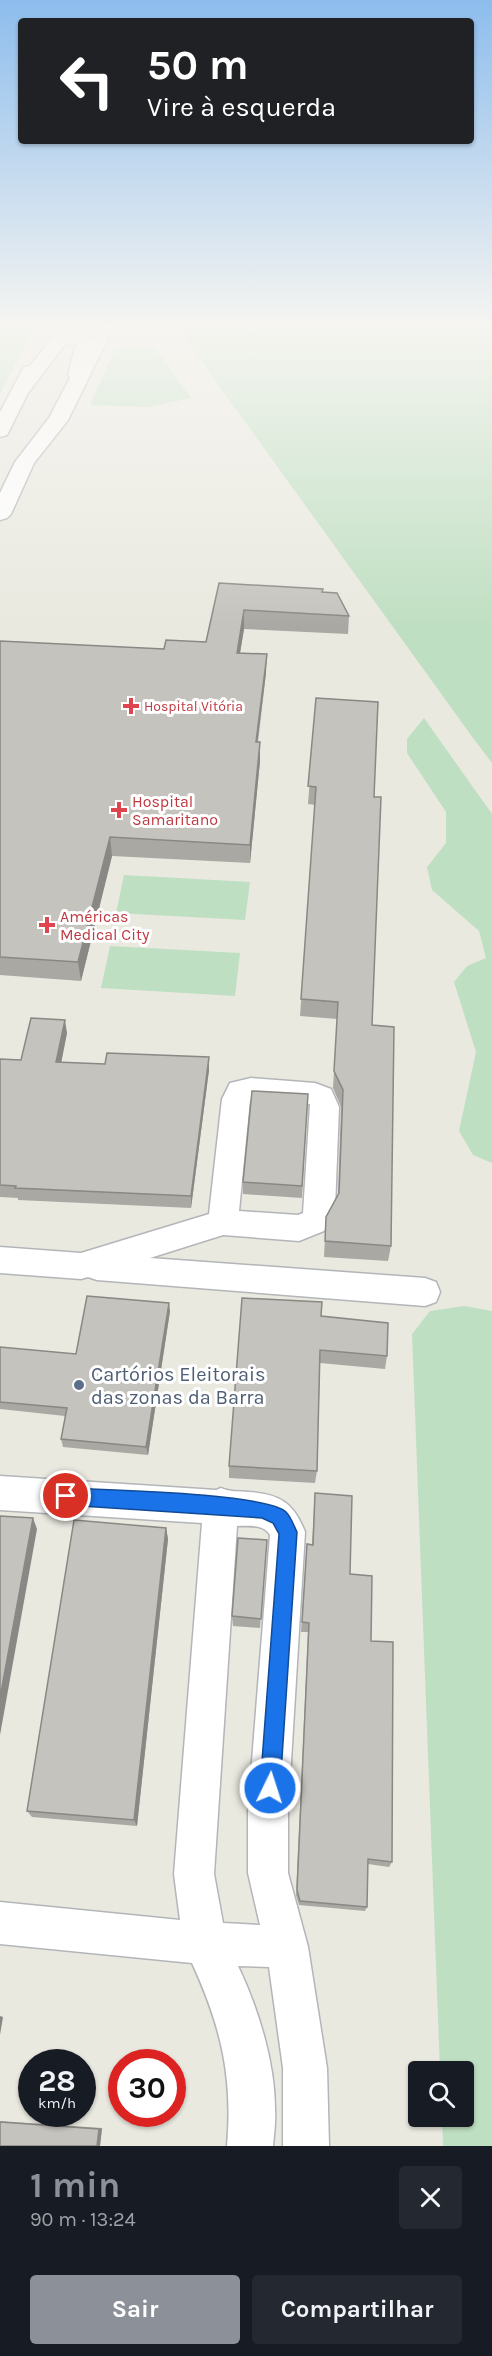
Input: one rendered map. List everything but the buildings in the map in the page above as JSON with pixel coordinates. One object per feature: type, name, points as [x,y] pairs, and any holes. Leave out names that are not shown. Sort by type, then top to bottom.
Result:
[{"type":"street","points":[[0,514],[25,462],[52,426]]},
{"type":"street","points":[[81,1266],[223,1222],[299,1228],[315,1222],[320,1209],[325,1107],[321,1097],[315,1094],[251,1089],[240,1091],[236,1099],[223,1222]]},
{"type":"street","points":[[0,1260],[425,1292]]},
{"type":"street","points":[[0,1493],[221,1505],[262,1510],[279,1517],[288,1532],[268,1811],[268,1873],[287,1947],[305,2068],[306,2146]]},
{"type":"street","points":[[221,1505],[195,1874],[205,1942],[230,1997],[245,2049],[253,2108],[250,2146]]},
{"type":"street","points":[[0,1923],[205,1942],[287,1947]]},
{"type":"green space","points":[[248,426],[492,426],[492,763]]},
{"type":"green space","points":[[424,718],[492,814],[492,1163],[473,1155],[459,1131],[476,1052],[454,982],[467,966],[486,958],[479,931],[432,890],[427,867],[446,843],[446,812],[407,753],[407,739]]},
{"type":"green space","points":[[124,875],[250,882],[245,920],[116,913]]},
{"type":"green space","points":[[110,946],[240,953],[235,996],[101,988]]},
{"type":"green space","points":[[464,1306],[492,1311],[492,2146],[443,2146],[442,2127],[474,2127],[474,2061],[440,2061],[412,1334],[430,1311]]},
{"type":"place","name":"Hospital Vitória","points":[[131,706]]},
{"type":"place","name":"Hospital Samaritano","points":[[119,810]]},
{"type":"place","name":"Américas Medical City","points":[[47,925]]},
{"type":"place","name":"Cartórios Eleitorais das zonas da Barra","points":[[79,1385]]},
{"type":"route","points":[[66,1496],[221,1505],[262,1510],[279,1517],[288,1532],[270,1788]]}]
